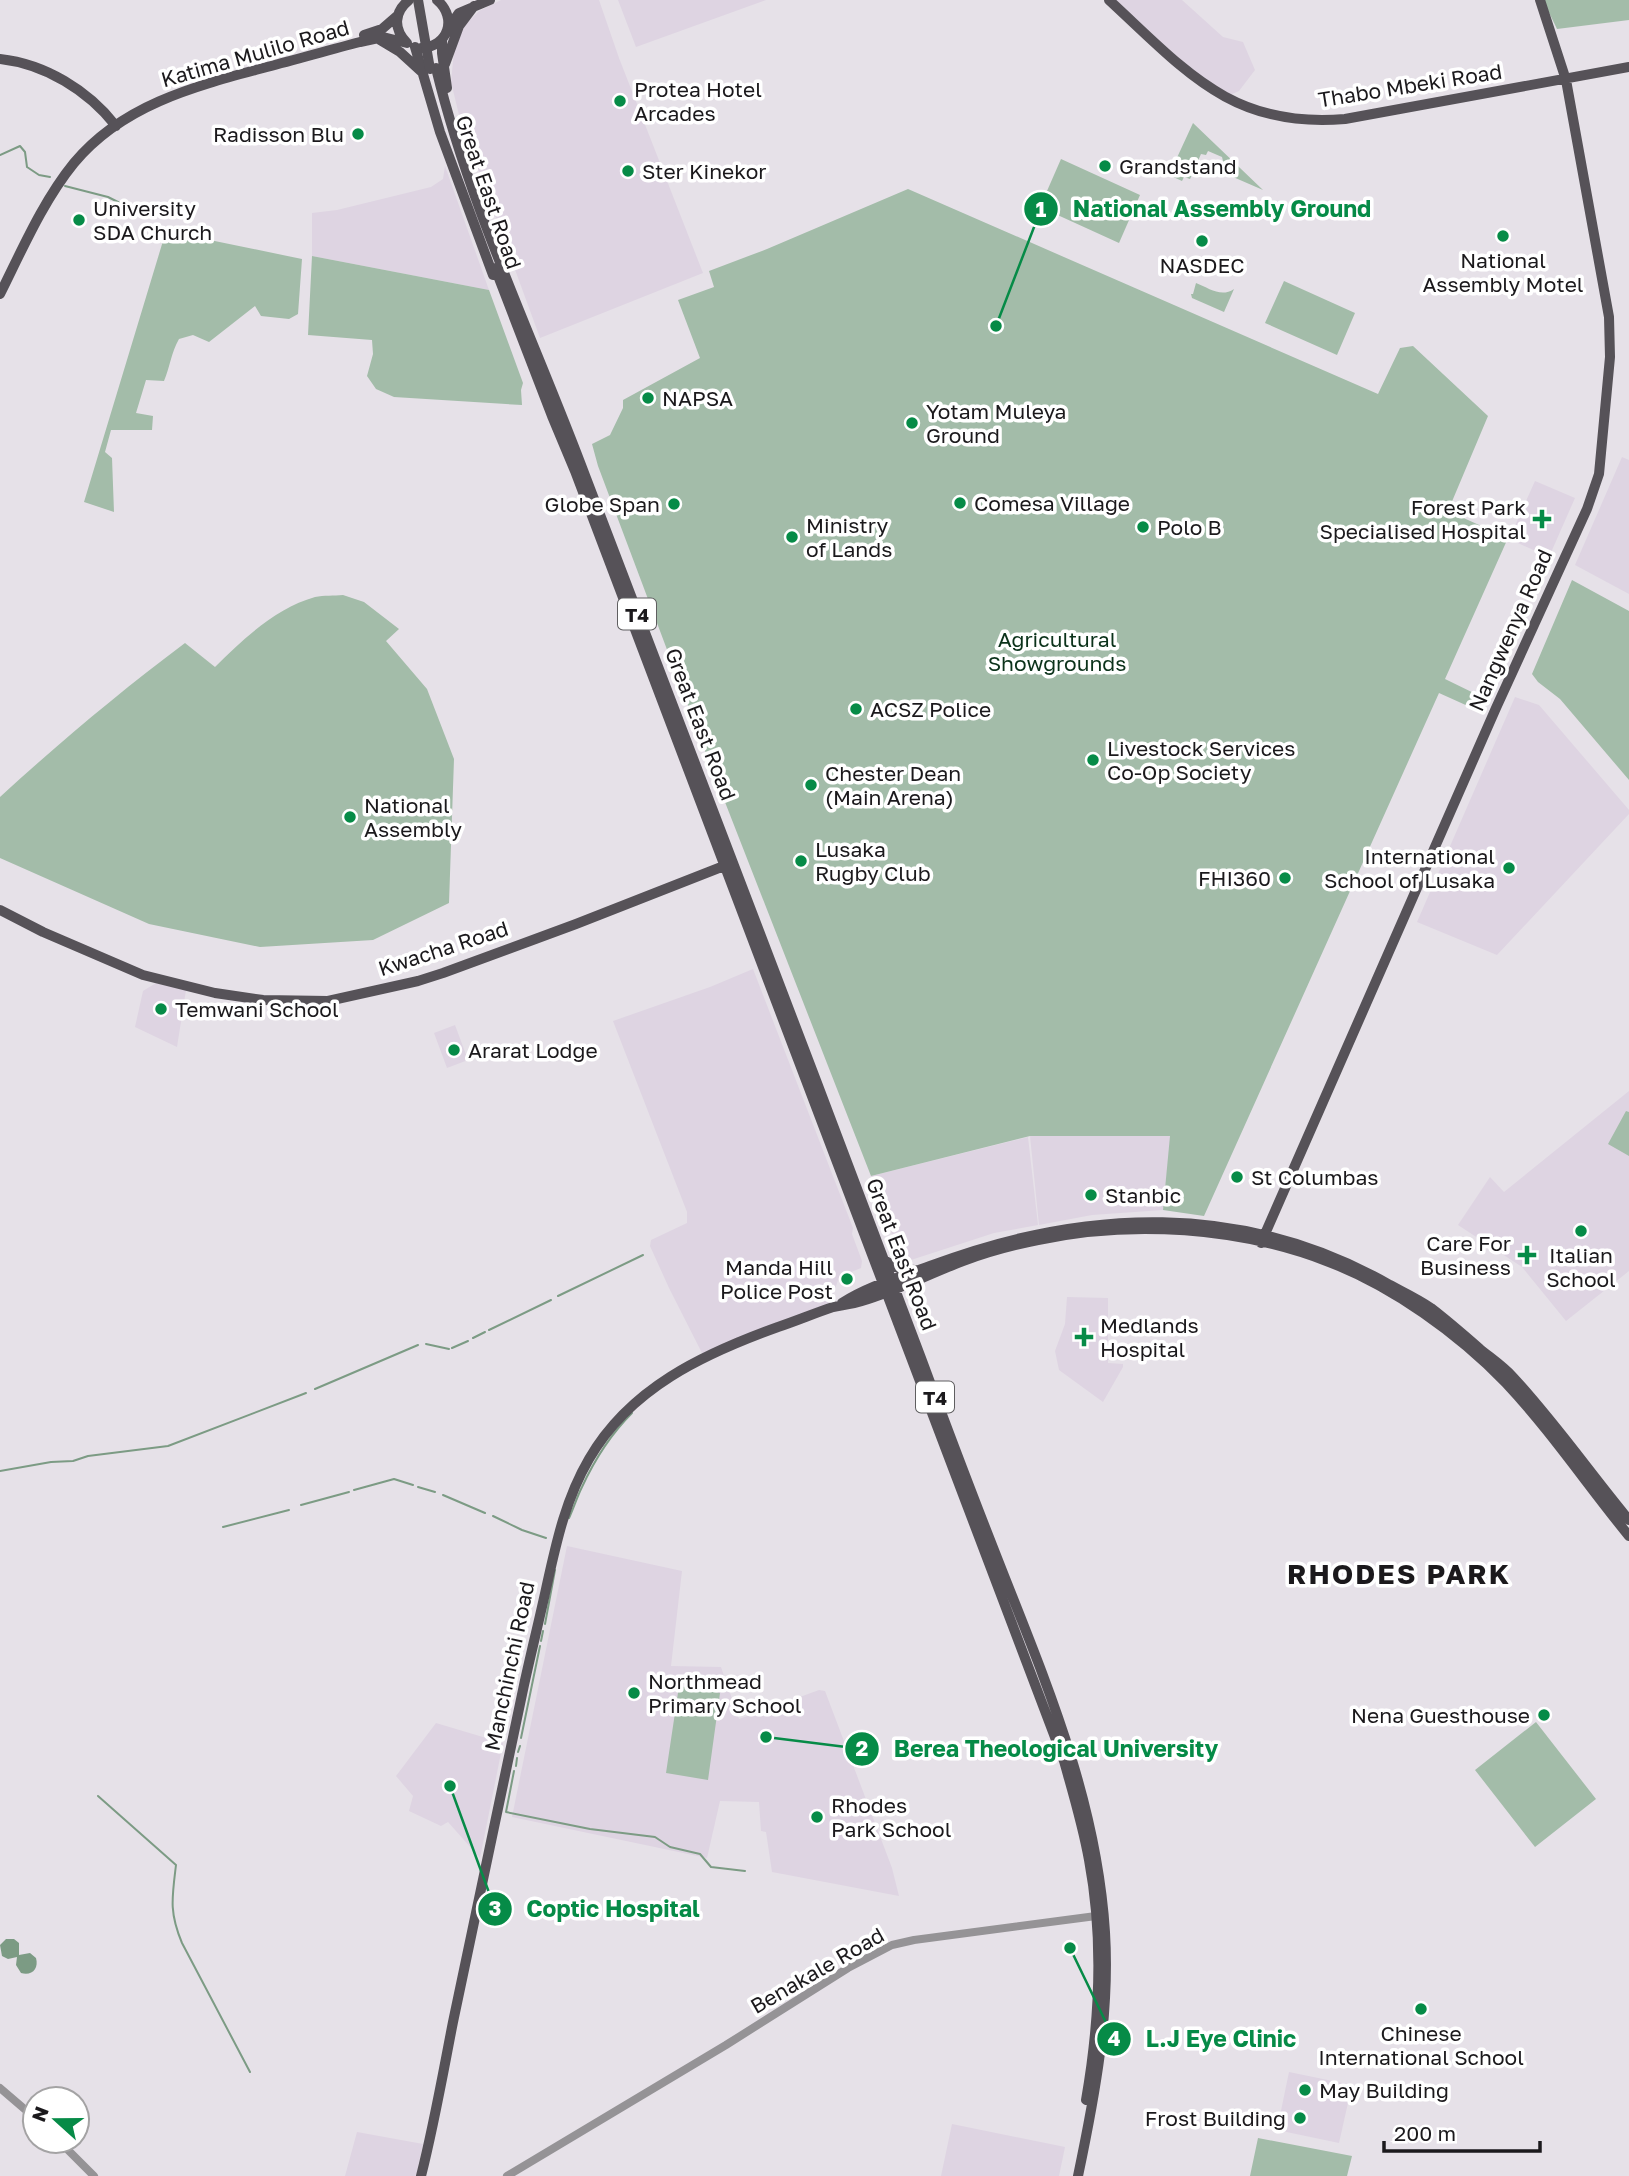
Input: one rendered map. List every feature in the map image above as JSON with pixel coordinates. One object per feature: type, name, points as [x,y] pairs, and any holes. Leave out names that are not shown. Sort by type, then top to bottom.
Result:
[{"type":"main road","name":"Katima Mulilo Road","points":[[0,294],[34,227],[64,177],[90,145],[143,101],[176,87],[376,32],[389,24],[409,0]]},
{"type":"main road","name":"Great East Road","points":[[418,0],[446,130],[470,200],[884,1259],[1057,1741],[1090,1862],[1099,1975],[1098,2014],[1090,2076],[1071,2176]]},
{"type":"main road","name":"Great East Road","points":[[424,0],[433,69],[479,208],[544,369],[693,762],[878,1269],[893,1288],[1071,1753],[1093,1842],[1105,1931],[1105,2014],[1102,2048],[1078,2176]]},
{"type":"main road","points":[[438,1],[454,5],[490,0]]},
{"type":"main road","name":"Thabo Mbeki Road","points":[[1109,0],[1197,80],[1225,97],[1273,116],[1323,121],[1345,119],[1629,67]]},
{"type":"main road","name":"Nangwenya Road","points":[[1262,1239],[1479,745],[1587,509],[1599,474],[1609,357],[1609,317],[1566,80],[1540,0]]},
{"type":"main road","points":[[438,1],[448,14],[448,29]]},
{"type":"main road","points":[[376,38],[433,69],[470,3]]},
{"type":"main road","points":[[411,45],[429,48],[442,40],[459,13],[470,3]]},
{"type":"main road","name":"Great East Road","points":[[400,8],[397,29],[433,69]]},
{"type":"main road","name":"Katima Mulilo Road","points":[[0,282],[57,175],[87,141],[115,123],[178,92],[376,38],[388,37],[411,45]]},
{"type":"main road","name":"Great East Road","points":[[433,69],[442,40]]},
{"type":"main road","points":[[0,59],[33,66],[57,76],[84,94],[115,123]]},
{"type":"main road","name":"Kwacha Road","points":[[0,910],[56,938],[143,975],[215,993],[263,1000],[328,1001],[443,973],[729,864]]},
{"type":"main road","points":[[893,1288],[919,1270],[996,1242],[1092,1224],[1170,1221],[1262,1239],[1348,1270],[1425,1314],[1455,1336],[1503,1380],[1535,1415],[1629,1536]]},
{"type":"main road","points":[[1269,1223],[1271,1233],[1276,1238]]},
{"type":"main road","points":[[893,1288],[999,1249],[1094,1231],[1169,1229],[1262,1239],[1276,1238],[1307,1247],[1350,1264],[1430,1308],[1449,1322],[1511,1375],[1629,1520]]},
{"type":"main road","points":[[884,1259],[901,1269],[919,1270]]},
{"type":"main road","points":[[853,1297],[872,1282],[878,1269]]},
{"type":"main road","name":"Manchinchi Road","points":[[836,1307],[853,1297],[893,1288]]},
{"type":"main road","name":"Manchinchi Road","points":[[421,2176],[557,1537],[562,1517],[577,1482],[594,1451],[612,1428],[631,1407],[660,1383],[705,1356],[748,1338],[836,1307],[860,1302],[893,1288]]},
{"type":"street","name":"Benakale Road","points":[[507,2176],[726,2045],[848,1968],[892,1945],[1096,1916]]},
{"type":"street","points":[[0,2088],[21,2106]]},
{"type":"street","points":[[73,2155],[94,2176]]},
{"type":"shaded area","points":[[501,0],[599,0],[703,273],[540,338],[460,119],[451,82],[454,51],[464,26],[479,11]]},
{"type":"shaded area","points":[[618,0],[766,0],[636,47]]},
{"type":"shaded area","points":[[1115,0],[1182,0],[1223,37],[1243,42],[1255,70],[1239,91],[1230,95],[1195,73]]},
{"type":"shaded area","points":[[445,166],[489,290],[312,256],[312,213],[337,210],[431,187],[443,179]]},
{"type":"shaded area","points":[[1622,457],[1629,460],[1629,594],[1575,565]]},
{"type":"shaded area","name":"Forest Park Specialised Hospital","points":[[1535,481],[1575,498],[1549,557],[1509,539]]},
{"type":"shaded area","name":"International School of Lusaka","points":[[1515,697],[1539,705],[1629,810],[1629,814],[1497,955],[1417,922]]},
{"type":"shaded area","points":[[753,969],[853,1228],[852,1234],[862,1261],[861,1268],[839,1277],[831,1302],[703,1355],[650,1246],[651,1240],[687,1223],[687,1212],[613,1021]]},
{"type":"shaded area","name":"Temwani School","points":[[156,983],[186,990],[177,1047],[135,1027],[143,991]]},
{"type":"shaded area","name":"Ararat Lodge","points":[[455,1025],[468,1060],[447,1068],[434,1033]]},
{"type":"shaded area","name":"Italian School","points":[[1629,1091],[1629,1271],[1566,1321],[1522,1267],[1458,1225],[1490,1177],[1504,1192]]},
{"type":"shaded area","points":[[1030,1136],[1171,1136],[1163,1210],[1092,1215],[1039,1225]]},
{"type":"shaded area","points":[[1028,1137],[1038,1225],[994,1233],[911,1260],[899,1254],[871,1176]]},
{"type":"shaded area","name":"Medlands Hospital","points":[[1067,1297],[1108,1298],[1108,1363],[1123,1364],[1123,1367],[1103,1402],[1059,1370],[1055,1351],[1065,1324]]},
{"type":"shaded area","name":"Northmead Primary School","points":[[567,1546],[682,1571],[671,1666],[721,1667],[739,1719],[819,1690],[825,1691],[892,1868],[899,1896],[772,1872],[766,1832],[761,1831],[759,1802],[720,1801],[707,1858],[512,1817]]},
{"type":"shaded area","points":[[436,1723],[503,1743],[480,1858],[448,1822],[441,1826],[409,1811],[413,1796],[396,1776]]},
{"type":"shaded area","points":[[6,1939],[14,1939],[19,1943],[19,1955],[30,1953],[36,1958],[34,1971],[21,1973],[16,1965],[17,1957],[8,1959],[2,1956],[0,1945]]},
{"type":"shaded area","points":[[1289,2072],[1352,2085],[1339,2143],[1277,2130]]},
{"type":"shaded area","points":[[952,2124],[1065,2147],[1059,2176],[941,2176]]},
{"type":"shaded area","points":[[357,2132],[423,2144],[416,2176],[345,2176]]},
{"type":"green space","points":[[1543,0],[1629,0],[1629,20],[1557,29]]},
{"type":"green space","points":[[1193,123],[1263,190],[1217,170],[1223,161],[1222,157],[1208,151],[1206,155],[1201,154],[1190,179],[1184,177],[1182,181],[1169,175]]},
{"type":"green space","points":[[1061,159],[1140,195],[1119,243],[1040,207]]},
{"type":"green space","name":"Agricultural Showgrounds","points":[[908,189],[1378,394],[1400,348],[1413,346],[1488,416],[1448,511],[1508,538],[1445,679],[1484,698],[1479,711],[1439,693],[1204,1216],[1163,1210],[1170,1136],[1030,1136],[871,1176],[707,756],[598,466],[592,444],[610,435],[623,408],[623,400],[700,358],[678,300],[714,287],[709,271]]},
{"type":"green space","points":[[166,231],[302,259],[298,314],[289,319],[261,316],[255,306],[209,342],[193,335],[179,339],[164,381],[146,380],[136,413],[153,416],[152,430],[111,430],[105,452],[112,458],[114,512],[84,502]]},
{"type":"green space","points":[[312,256],[489,290],[523,383],[522,405],[394,397],[376,389],[367,376],[373,354],[372,340],[308,335]]},
{"type":"green space","points":[[1284,281],[1355,313],[1337,355],[1265,323]]},
{"type":"green space","points":[[1196,283],[1224,293],[1234,289],[1224,312],[1192,298]]},
{"type":"green space","points":[[1572,580],[1629,611],[1629,780],[1560,699],[1532,674]]},
{"type":"green space","points":[[343,595],[364,602],[399,629],[386,641],[427,689],[454,759],[449,903],[373,940],[260,947],[149,924],[0,858],[0,797],[91,717],[161,661],[185,643],[215,667],[249,635],[287,609],[315,597]]},
{"type":"green space","points":[[1626,1111],[1629,1112],[1629,1156],[1608,1144]]},
{"type":"green space","points":[[679,1686],[720,1693],[708,1780],[666,1773]]},
{"type":"green space","points":[[1536,1722],[1596,1799],[1535,1847],[1475,1770]]},
{"type":"green space","points":[[1258,2138],[1352,2156],[1347,2176],[1250,2176]]},
{"type":"waterway","points":[[0,155],[20,146],[25,152],[27,167],[39,175],[50,177]]},
{"type":"waterway","points":[[65,186],[108,197],[126,206]]},
{"type":"waterway","points":[[558,1296],[643,1255]]},
{"type":"waterway","points":[[489,1330],[551,1300]]},
{"type":"waterway","points":[[473,1338],[485,1332]]},
{"type":"waterway","points":[[452,1348],[468,1341]]},
{"type":"waterway","points":[[426,1344],[449,1349]]},
{"type":"waterway","points":[[315,1389],[418,1345]]},
{"type":"waterway","points":[[0,1471],[168,1446],[306,1393]]},
{"type":"waterway","points":[[569,1518],[598,1457],[632,1413]]},
{"type":"waterway","points":[[354,1490],[394,1479],[413,1485]]},
{"type":"waterway","points":[[418,1487],[435,1492]]},
{"type":"waterway","points":[[301,1505],[349,1492]]},
{"type":"waterway","points":[[443,1495],[485,1513]]},
{"type":"waterway","points":[[223,1527],[289,1510]]},
{"type":"waterway","points":[[493,1516],[546,1538]]},
{"type":"waterway","points":[[545,1624],[555,1570]]},
{"type":"waterway","points":[[541,1641],[543,1631]]},
{"type":"waterway","points":[[521,1738],[540,1646]]},
{"type":"waterway","points":[[518,1752],[520,1746]]},
{"type":"waterway","points":[[516,1766],[517,1758]]},
{"type":"waterway","points":[[514,1771],[506,1812],[590,1829],[655,1837],[670,1847],[700,1854],[711,1867],[745,1871]]},
{"type":"waterway","points":[[98,1796],[176,1865],[173,1905],[178,1932],[250,2072]]},
{"type":"place","name":"Protea Hotel Arcades","points":[[620,101]]},
{"type":"place","name":"Radisson Blu","points":[[358,134]]},
{"type":"place","name":"Grandstand","points":[[1105,166]]},
{"type":"place","name":"Ster Kinekor","points":[[628,171]]},
{"type":"place","name":"University SDA Church","points":[[79,220]]},
{"type":"place","name":"National Assembly Motel","points":[[1503,236]]},
{"type":"place","name":"NASDEC","points":[[1202,241]]},
{"type":"place","name":"National Assembly Ground","points":[[996,326]]},
{"type":"place","name":"NAPSA","points":[[648,398]]},
{"type":"place","name":"Yotam Muleya Ground","points":[[912,423]]},
{"type":"place","name":"Comesa Village","points":[[960,503]]},
{"type":"place","name":"Globe Span","points":[[674,504]]},
{"type":"place","name":"Forest Park Specialised Hospital","points":[[1542,519]]},
{"type":"place","name":"Polo B","points":[[1143,527]]},
{"type":"place","name":"Ministry of Lands","points":[[792,537]]},
{"type":"place","name":"ACSZ Police","points":[[856,709]]},
{"type":"place","name":"Livestock Services Co-Op Society","points":[[1093,760]]},
{"type":"place","name":"Chester Dean (Main Arena)","points":[[811,785]]},
{"type":"place","name":"National Assembly","points":[[350,817]]},
{"type":"place","name":"Lusaka Rugby Club","points":[[801,861]]},
{"type":"place","name":"International School of Lusaka","points":[[1509,868]]},
{"type":"place","name":"FHI360","points":[[1285,878]]},
{"type":"place","name":"Temwani School","points":[[161,1009]]},
{"type":"place","name":"Ararat Lodge","points":[[454,1050]]},
{"type":"place","name":"St Columbas","points":[[1237,1177]]},
{"type":"place","name":"Stanbic","points":[[1091,1195]]},
{"type":"place","name":"Italian School","points":[[1581,1231]]},
{"type":"place","name":"Care For Business","points":[[1527,1255]]},
{"type":"place","name":"Manda Hill Police Post","points":[[847,1279]]},
{"type":"place","name":"Medlands Hospital","points":[[1084,1337]]},
{"type":"place","name":"Northmead Primary School","points":[[634,1693]]},
{"type":"place","name":"Nena Guesthouse","points":[[1544,1715]]},
{"type":"place","name":"Berea Theological University","points":[[766,1737]]},
{"type":"place","name":"Coptic Hospital","points":[[450,1786]]},
{"type":"place","name":"Rhodes Park School","points":[[817,1817]]},
{"type":"place","name":"L.J Eye Clinic","points":[[1070,1948]]},
{"type":"place","name":"Chinese International School","points":[[1421,2009]]},
{"type":"place","name":"May Building","points":[[1305,2090]]},
{"type":"place","name":"Frost Building","points":[[1300,2118]]},
{"type":"district","name":"RHODES PARK","points":[[1399,1573]]}]
